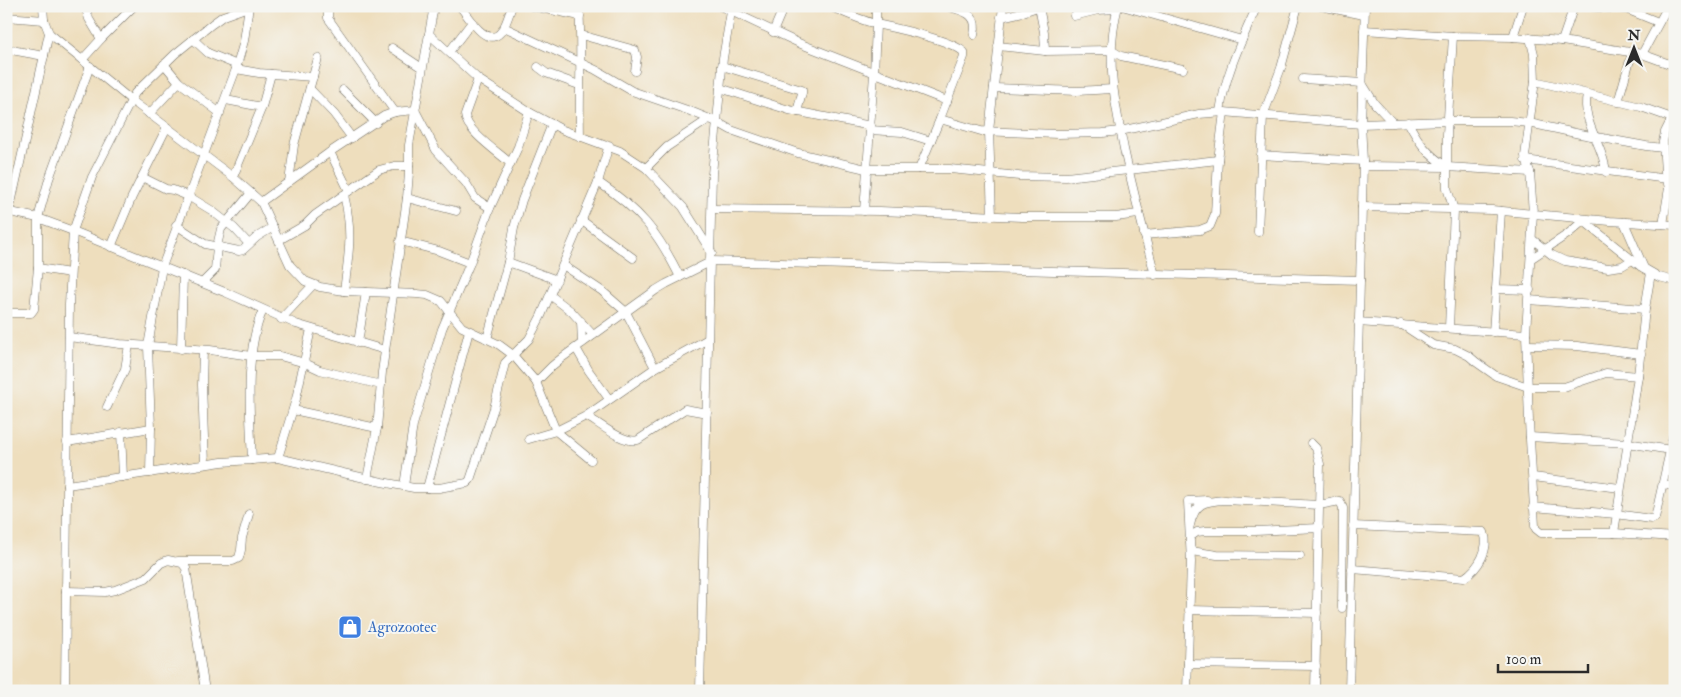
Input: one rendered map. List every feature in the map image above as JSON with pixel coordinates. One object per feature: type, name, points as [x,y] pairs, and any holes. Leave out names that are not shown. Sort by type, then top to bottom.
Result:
[{"type":"street","points":[[42,6],[44,20],[49,33],[131,100],[233,177],[261,202],[290,265],[300,277],[313,285],[344,291],[393,292],[435,298],[446,306],[457,322],[469,331],[487,339],[513,355],[529,371],[536,382],[556,431],[591,460]]},
{"type":"street","points":[[85,6],[100,39]]},
{"type":"street","points":[[328,6],[328,18],[396,112]]},
{"type":"street","points":[[367,479],[377,428],[380,385],[407,198],[410,145],[433,8],[419,6]]},
{"type":"street","points":[[464,8],[472,22],[483,34],[489,37],[495,36],[504,27],[512,6]]},
{"type":"street","points":[[532,6],[580,16]]},
{"type":"street","points":[[579,6],[581,35],[579,85],[580,137]]},
{"type":"street","points":[[720,6],[732,9],[773,32],[874,74],[947,101]]},
{"type":"street","points":[[773,32],[784,6]]},
{"type":"street","points":[[829,6],[841,9],[856,18],[904,30],[964,52],[964,57],[940,119],[918,168]]},
{"type":"street","points":[[864,211],[866,169],[871,128],[876,6]]},
{"type":"street","points":[[947,6],[966,13],[973,18],[976,23],[974,35]]},
{"type":"street","points":[[992,216],[989,131],[1003,6]]},
{"type":"street","points":[[1144,235],[1200,230],[1210,226],[1215,214],[1222,112],[1228,78],[1257,6]]},
{"type":"street","points":[[1258,232],[1263,116],[1281,68],[1298,6]]},
{"type":"street","points":[[1321,6],[1365,10],[1361,124],[1363,164],[1362,207],[1349,691]]},
{"type":"street","points":[[1513,37],[1523,6]]},
{"type":"street","points":[[1562,41],[1574,6]]},
{"type":"street","points":[[1585,6],[1626,8],[1658,22]]},
{"type":"street","points":[[1642,54],[1668,6]]},
{"type":"street","points":[[82,60],[132,7]]},
{"type":"street","points":[[65,691],[67,442],[70,272],[73,231],[92,177],[131,100],[138,90],[164,64],[223,16],[249,7],[244,41],[226,100],[176,225],[162,267],[148,346],[151,428],[150,473]]},
{"type":"street","points":[[1001,16],[1040,7],[1045,51]]},
{"type":"street","points":[[1074,16],[1119,7],[1242,40]]},
{"type":"street","points":[[1119,7],[1111,50],[1112,89],[1138,214],[1156,274]]},
{"type":"street","points":[[700,691],[708,339],[712,257],[712,174],[722,66],[732,9]]},
{"type":"street","points":[[6,17],[44,20]]},
{"type":"street","points":[[448,52],[472,22]]},
{"type":"street","points":[[504,27],[580,63],[632,91],[677,106],[717,122],[731,130],[767,143],[866,169],[950,168],[1019,176],[1066,177],[1218,160]]},
{"type":"street","points":[[1364,30],[1562,41],[1642,54],[1675,66]]},
{"type":"street","points":[[6,226],[49,33]]},
{"type":"street","points":[[428,34],[478,79],[529,112],[563,130],[608,145],[646,168],[683,207],[712,257]]},
{"type":"street","points":[[581,35],[635,50],[637,57],[635,71]]},
{"type":"street","points":[[1449,328],[1454,210],[1447,188],[1447,120],[1453,36]]},
{"type":"street","points":[[1530,38],[1534,54],[1535,81],[1525,148],[1525,160],[1530,172],[1534,213],[1526,334],[1535,526],[1541,533],[1614,533],[1675,537]]},
{"type":"street","points":[[193,39],[208,53],[237,67],[271,74],[313,76]]},
{"type":"street","points":[[998,46],[1045,51],[1111,50],[1121,56],[1183,69]]},
{"type":"street","points":[[392,48],[422,68]]},
{"type":"street","points":[[6,49],[44,56]]},
{"type":"street","points":[[1618,102],[1632,53]]},
{"type":"street","points":[[288,182],[294,145],[318,58]]},
{"type":"street","points":[[164,64],[179,82],[220,113]]},
{"type":"street","points":[[6,313],[31,313],[34,311],[38,268],[38,218],[49,179],[90,66]]},
{"type":"street","points":[[722,66],[802,90],[798,112]]},
{"type":"street","points":[[538,67],[546,73],[579,85]]},
{"type":"street","points":[[233,177],[262,107],[271,74]]},
{"type":"street","points":[[478,79],[465,115],[465,120],[471,128],[510,163]]},
{"type":"street","points":[[1303,79],[1362,82]]},
{"type":"street","points":[[1535,81],[1673,115],[1665,132],[1663,148],[1665,172],[1671,179]]},
{"type":"street","points":[[149,114],[179,82]]},
{"type":"street","points":[[1362,82],[1376,104],[1393,123]]},
{"type":"street","points":[[720,88],[798,112],[871,128],[902,132],[930,141]]},
{"type":"street","points":[[994,88],[1112,89]]},
{"type":"street","points":[[310,89],[334,114],[352,138]]},
{"type":"street","points":[[343,90],[376,123]]},
{"type":"street","points":[[1587,95],[1586,111],[1594,136],[1604,156],[1606,172]]},
{"type":"street","points":[[226,100],[262,107]]},
{"type":"street","points":[[261,202],[384,116],[396,112],[415,110]]},
{"type":"street","points":[[415,110],[436,150],[466,182],[475,198],[490,208]]},
{"type":"street","points":[[404,486],[413,425],[442,329],[529,112]]},
{"type":"street","points":[[940,119],[972,129],[1058,134],[1120,131],[1199,114],[1222,112],[1361,124],[1447,120],[1529,123],[1663,148]]},
{"type":"street","points":[[646,168],[667,147],[709,119]]},
{"type":"street","points":[[1408,122],[1422,147],[1433,158],[1447,167]]},
{"type":"street","points":[[487,339],[508,262],[514,228],[522,200],[552,124]]},
{"type":"street","points":[[111,247],[132,197],[167,127]]},
{"type":"street","points":[[67,485],[205,464],[278,458],[404,486],[427,488],[463,485],[470,480],[494,408],[505,363],[529,339],[550,295],[598,182],[608,145]]},
{"type":"street","points":[[330,152],[347,193],[350,251],[344,291]]},
{"type":"street","points":[[1262,155],[1363,164],[1530,172]]},
{"type":"street","points":[[1525,160],[1671,179]]},
{"type":"street","points":[[279,240],[305,225],[315,215],[385,168],[409,166]]},
{"type":"street","points":[[142,177],[166,190],[173,190],[188,196],[228,222],[249,244]]},
{"type":"street","points":[[1663,224],[1671,179]]},
{"type":"street","points":[[598,182],[639,213],[652,228],[680,277]]},
{"type":"street","points":[[1669,188],[1675,202]]},
{"type":"street","points":[[202,284],[215,270],[221,228],[251,193]]},
{"type":"street","points":[[407,198],[456,211]]},
{"type":"street","points":[[1362,207],[1500,211],[1534,213],[1582,220],[1675,225]]},
{"type":"street","points":[[712,209],[864,211],[992,216],[1116,217],[1138,214]]},
{"type":"street","points":[[8,211],[38,218],[73,231],[183,275],[311,330],[385,350]]},
{"type":"street","points":[[1493,332],[1500,211]]},
{"type":"street","points":[[581,220],[632,258]]},
{"type":"street","points":[[1532,258],[1582,220]]},
{"type":"street","points":[[1582,220],[1648,271],[1675,281]]},
{"type":"street","points":[[1614,533],[1638,376],[1648,271],[1624,222]]},
{"type":"street","points":[[176,225],[205,244],[241,251],[273,226]]},
{"type":"street","points":[[1532,239],[1558,259],[1608,268],[1622,266],[1632,260]]},
{"type":"street","points":[[400,241],[470,262]]},
{"type":"street","points":[[536,382],[552,366],[592,334],[656,290],[712,257],[1360,280]]},
{"type":"street","points":[[508,262],[557,280]]},
{"type":"street","points":[[563,265],[602,291],[626,312],[654,368]]},
{"type":"street","points":[[38,268],[70,272]]},
{"type":"street","points":[[181,349],[183,275]]},
{"type":"street","points":[[281,318],[313,285]]},
{"type":"street","points":[[1496,289],[1530,290]]},
{"type":"street","points":[[358,343],[366,292]]},
{"type":"street","points":[[550,295],[571,311],[592,334]]},
{"type":"street","points":[[1529,300],[1645,309]]},
{"type":"street","points":[[252,460],[250,421],[251,356],[263,310]]},
{"type":"street","points":[[581,321],[579,346],[589,371],[609,399]]},
{"type":"street","points":[[1358,322],[1526,334]]},
{"type":"street","points":[[1401,324],[1433,345],[1455,349],[1469,356],[1496,376],[1528,387],[1564,387],[1606,373],[1638,376]]},
{"type":"street","points":[[278,458],[293,410],[311,330]]},
{"type":"street","points":[[427,488],[469,331]]},
{"type":"street","points":[[69,337],[129,345],[203,350],[251,356],[280,356],[305,362],[320,370],[380,385]]},
{"type":"street","points":[[529,439],[556,431],[586,416],[654,368],[708,339]]},
{"type":"street","points":[[107,407],[125,369],[129,345]]},
{"type":"street","points":[[1527,345],[1577,346],[1640,354]]},
{"type":"street","points":[[203,350],[202,385],[205,464]]},
{"type":"street","points":[[586,416],[623,439],[630,441],[638,440],[685,409],[707,413]]},
{"type":"street","points":[[293,410],[377,428]]},
{"type":"street","points":[[67,442],[151,428]]},
{"type":"street","points":[[1534,507],[1655,518],[1675,428]]},
{"type":"street","points":[[121,432],[124,477]]},
{"type":"street","points":[[1530,437],[1627,442],[1671,450]]},
{"type":"street","points":[[1311,443],[1316,448],[1320,464],[1315,691]]},
{"type":"street","points":[[1532,477],[1620,488]]},
{"type":"street","points":[[1664,484],[1675,487]]},
{"type":"street","points":[[1187,691],[1191,552],[1188,501],[1225,500],[1319,505],[1336,500],[1342,503],[1342,608]]},
{"type":"street","points":[[66,591],[110,592],[146,578],[165,561],[233,560],[239,558],[242,538],[249,514]]},
{"type":"street","points":[[1352,526],[1484,532],[1486,538],[1482,559],[1474,570],[1464,578],[1352,569]]},
{"type":"street","points":[[1190,537],[1197,532],[1205,531],[1319,528]]},
{"type":"street","points":[[1191,552],[1217,555],[1300,556]]},
{"type":"street","points":[[178,561],[186,568],[205,691]]},
{"type":"street","points":[[1189,610],[1317,613]]},
{"type":"street","points":[[1188,664],[1316,666]]},
{"type":"place","name":"Agrozootec","points":[[350,627]]}]
